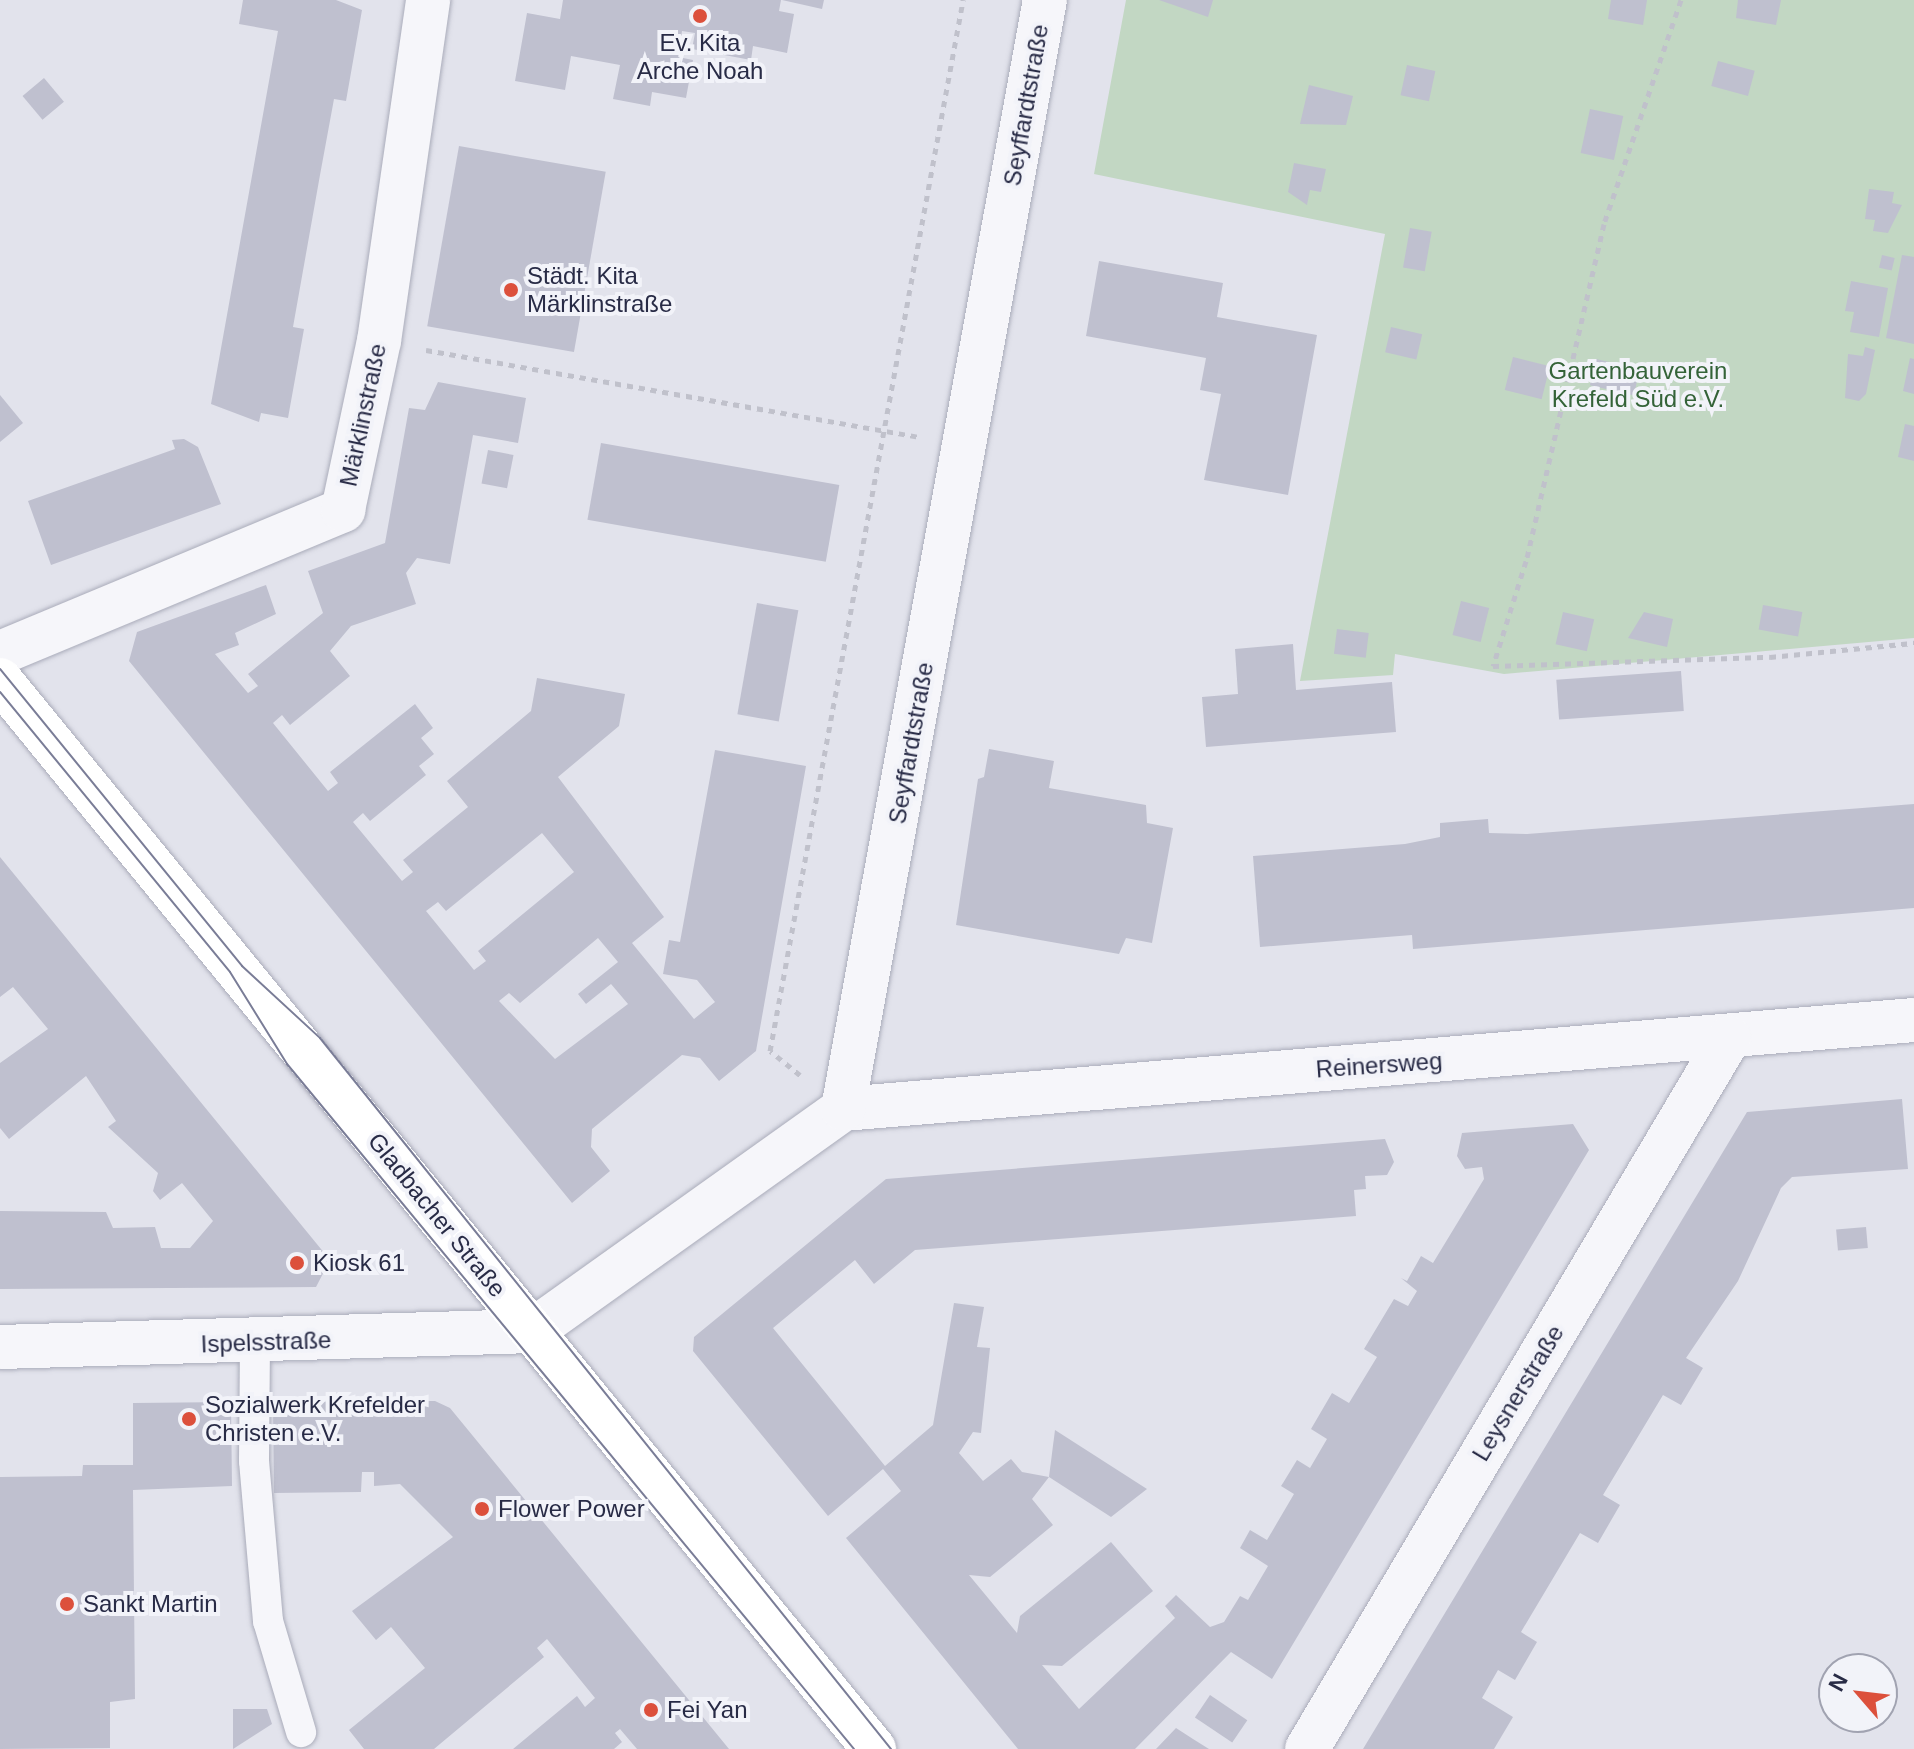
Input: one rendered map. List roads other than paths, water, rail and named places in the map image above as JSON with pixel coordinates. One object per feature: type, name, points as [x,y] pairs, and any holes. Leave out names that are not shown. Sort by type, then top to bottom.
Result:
[{"type":"main road","name":"Gladbacher Straße","points":[[0,680],[874,1749]]},
{"type":"street","name":"Märklinstraße","points":[[0,653],[343,510],[379,341],[428,0]]},
{"type":"street","name":"Seyffardtstraße","points":[[843,1109],[1045,0]]},
{"type":"street","name":"Reinersweg","points":[[843,1109],[1729,1038],[1914,1020]]},
{"type":"street","name":"Leysnerstraße","points":[[1307,1749],[1729,1038]]},
{"type":"street","points":[[532,1331],[843,1109]]},
{"type":"street","name":"Ispelsstraße","points":[[0,1347],[255,1343],[532,1331]]},
{"type":"lane","points":[[255,1343],[254,1461],[268,1621],[301,1732]]},
{"type":"tram line","points":[[0,669],[242,966],[320,1038],[891,1749]]},
{"type":"tram line","points":[[0,692],[230,972],[287,1064],[854,1749]]},
{"type":"place","name":"Ev. Kita Arche Noah","points":[[700,16]]},
{"type":"place","name":"Städt. Kita Märklinstraße","points":[[511,290]]},
{"type":"place","name":"Kiosk 61","points":[[297,1263]]},
{"type":"place","name":"Sozialwerk Krefelder Christen e.V.","points":[[189,1419]]},
{"type":"place","name":"Flower Power","points":[[482,1509]]},
{"type":"place","name":"Sankt Martin","points":[[67,1604]]},
{"type":"place","name":"Fei Yan","points":[[651,1710]]},
{"type":"park label","name":"Gartenbauverein Krefeld Süd e.V.","points":[[1638,385]]}]
